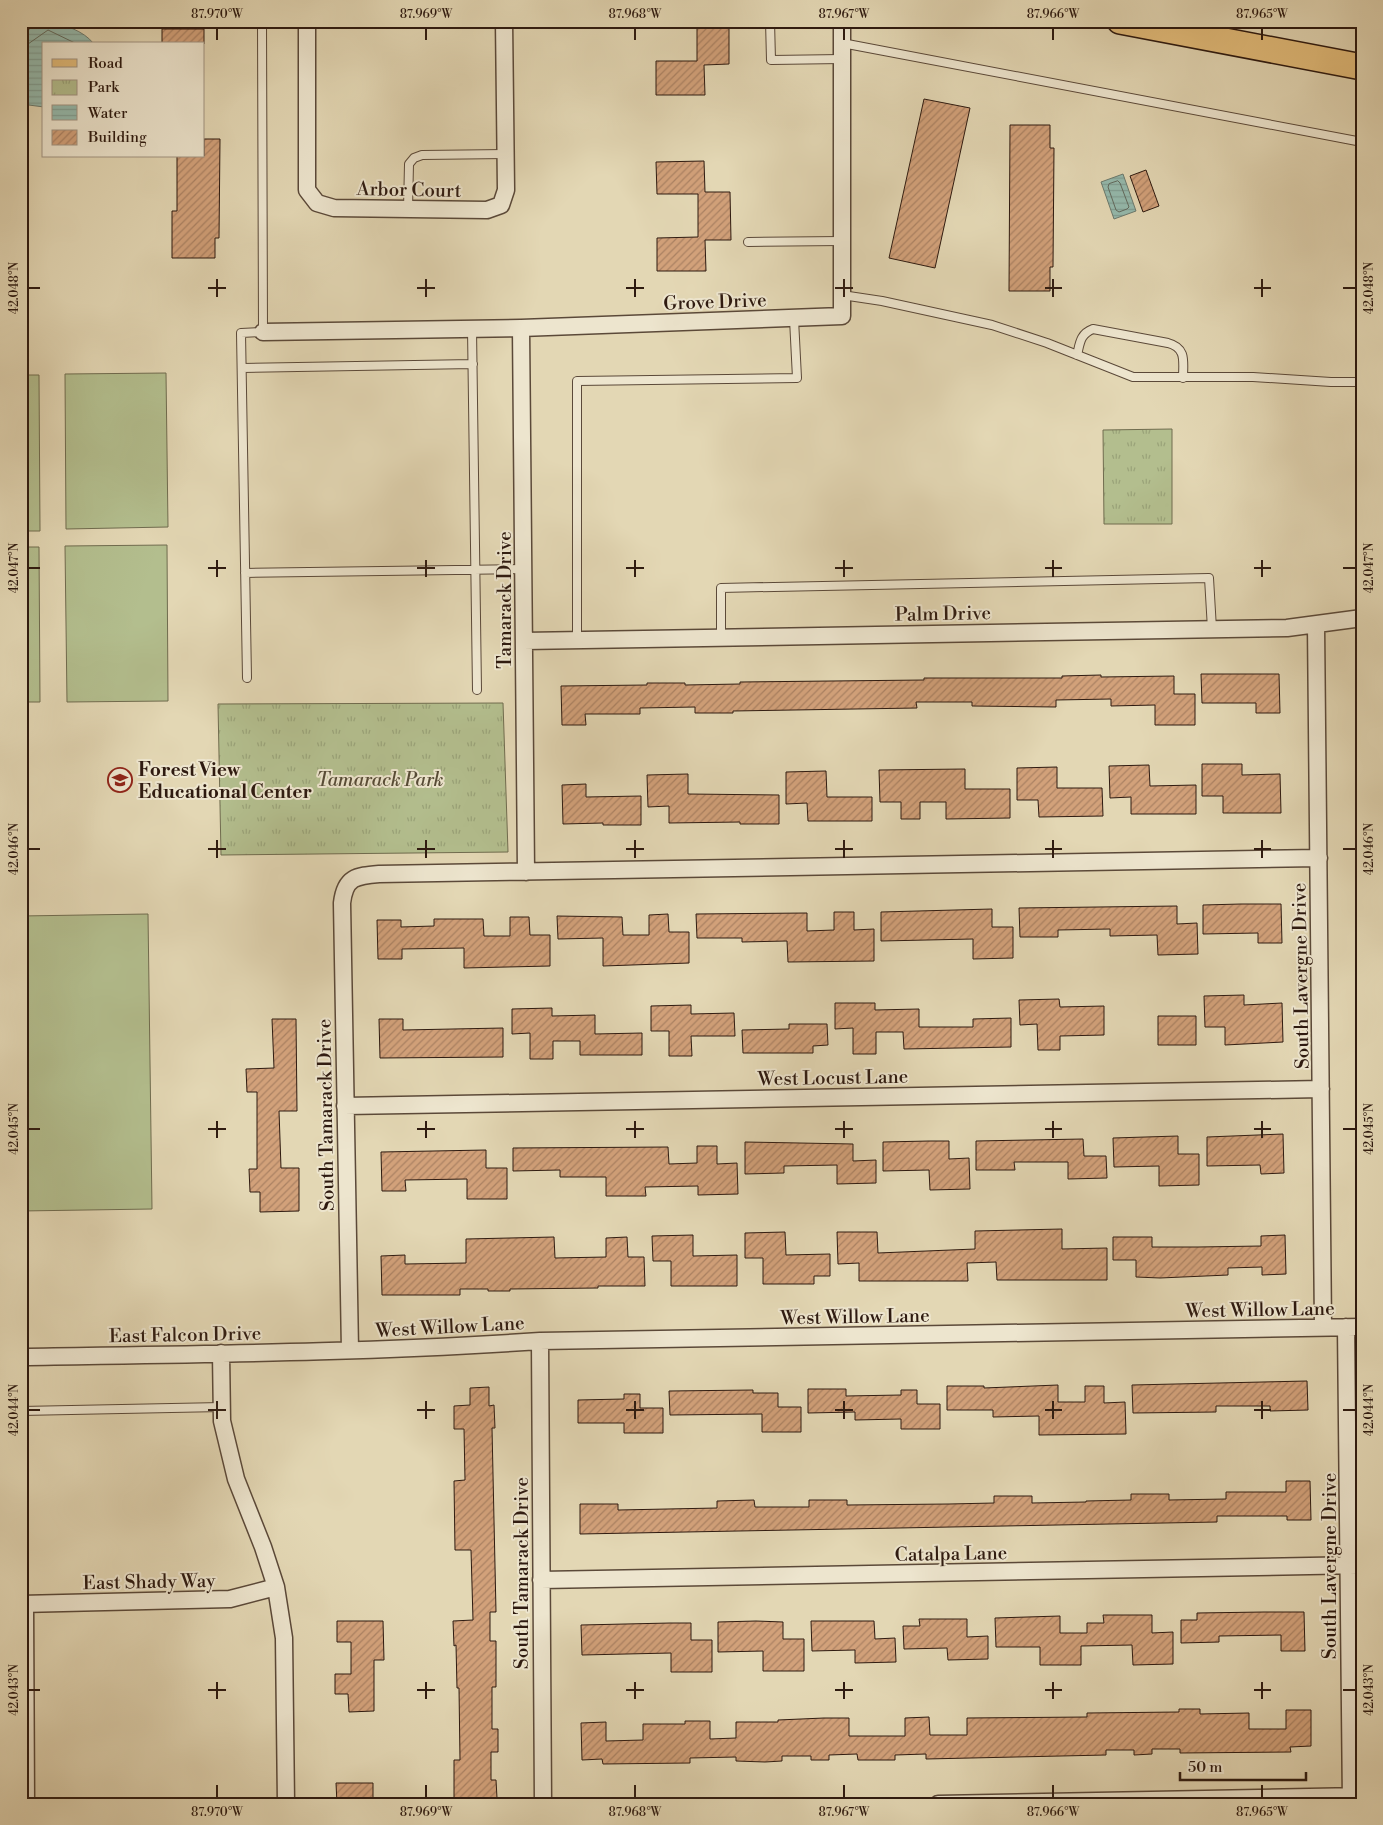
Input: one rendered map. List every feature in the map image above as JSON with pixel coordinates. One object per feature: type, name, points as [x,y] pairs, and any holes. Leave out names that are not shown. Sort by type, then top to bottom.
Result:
[{"type":"main road","points":[[1120,21],[1362,67]]},
{"type":"street","name":"Arbor Court","points":[[307,21],[308,190],[317,203],[334,208],[487,210],[502,205],[506,190],[504,21]]},
{"type":"street","name":"Grove Drive","points":[[263,332],[520,328],[842,316],[842,21]]},
{"type":"street","name":"Tamarack Drive","points":[[520,328],[526,872]]},
{"type":"street","name":"Palm Drive","points":[[524,641],[1287,628],[1362,618]]},
{"type":"street","name":"South Lavergne Drive","points":[[1316,625],[1323,1328]]},
{"type":"street","points":[[526,872],[1319,858]]},
{"type":"street","name":"South Tamarack Drive","points":[[350,1350],[343,893],[350,880],[379,874],[526,872]]},
{"type":"street","name":"West Locust Lane","points":[[345,1106],[1321,1089]]},
{"type":"street","name":"South Lavergne Drive","points":[[1354,1327],[1355,1799]]},
{"type":"street","name":"West Willow Lane","points":[[350,1350],[459,1347],[540,1341],[1354,1327]]},
{"type":"street","name":"South Tamarack Drive","points":[[540,1341],[543,1804]]},
{"type":"street","name":"East Falcon Drive","points":[[21,1357],[350,1350]]},
{"type":"street","points":[[221,1353],[222,1421],[236,1480],[263,1547],[276,1587],[284,1638],[286,1804]]},
{"type":"street","name":"Catalpa Lane","points":[[541,1580],[1355,1565]]},
{"type":"street","name":"East Shady Way","points":[[23,1604],[230,1599],[276,1587]]},
{"type":"street","points":[[23,1604],[26,1804]]},
{"type":"street","points":[[938,1804],[1355,1799]]},
{"type":"lane","points":[[247,678],[241,333],[263,332],[262,21]]},
{"type":"lane","points":[[770,21],[771,60],[842,51],[1362,142]]},
{"type":"lane","points":[[408,209],[409,164],[414,158],[422,156],[506,154]]},
{"type":"lane","points":[[748,242],[842,241]]},
{"type":"lane","points":[[842,295],[882,301],[992,325],[1047,343],[1132,377],[1253,377],[1362,382]]},
{"type":"lane","points":[[577,640],[577,381],[796,378],[794,319]]},
{"type":"lane","points":[[472,328],[477,690]]},
{"type":"lane","points":[[1077,355],[1082,336],[1093,329],[1168,343],[1175,345],[1183,355],[1183,378]]},
{"type":"lane","points":[[242,368],[473,364]]},
{"type":"lane","points":[[245,573],[524,569]]},
{"type":"lane","points":[[722,637],[721,588],[1209,578],[1212,629]]},
{"type":"lane","points":[[21,1411],[222,1407]]},
{"type":"green space","points":[[166,373],[168,527],[66,529],[65,374]]},
{"type":"green space","points":[[21,375],[39,375],[40,531],[21,531]]},
{"type":"green space","points":[[1172,429],[1172,524],[1104,524],[1103,430]]},
{"type":"green space","points":[[167,545],[168,701],[67,702],[65,546]]},
{"type":"green space","points":[[21,547],[39,547],[40,702],[21,702]]},
{"type":"green space","name":"Tamarack Park","points":[[503,703],[508,852],[221,855],[218,704]]},
{"type":"green space","points":[[148,914],[152,1209],[21,1211],[21,916]]},
{"type":"water","points":[[48,21],[67,26],[92,42],[42,42],[42,107],[21,104],[21,35],[40,22]]},
{"type":"water","points":[[1123,174],[1136,211],[1114,219],[1101,182]]},
{"type":"building","points":[[697,21],[729,21],[729,64],[704,65],[705,95],[656,95],[656,61],[697,61]]},
{"type":"building","points":[[162,29],[204,29],[204,42],[162,42]]},
{"type":"building","points":[[924,99],[970,108],[935,268],[889,258]]},
{"type":"building","points":[[1010,125],[1050,125],[1050,148],[1054,148],[1053,267],[1050,267],[1050,291],[1009,291]]},
{"type":"building","points":[[205,139],[220,139],[219,238],[215,238],[215,258],[172,258],[172,211],[177,211],[177,158],[205,158]]},
{"type":"building","points":[[704,161],[705,192],[730,192],[731,240],[705,240],[706,271],[657,271],[657,238],[698,237],[698,194],[657,194],[656,162]]},
{"type":"building","points":[[1146,170],[1159,206],[1143,212],[1130,176]]},
{"type":"building","points":[[1201,674],[1279,674],[1280,713],[1256,713],[1256,703],[1202,703]]},
{"type":"building","points":[[1101,675],[1101,677],[1174,676],[1174,694],[1195,694],[1195,725],[1155,725],[1155,705],[1111,706],[1111,699],[1056,700],[1056,707],[972,706],[972,702],[916,702],[917,708],[733,711],[733,713],[695,713],[695,707],[640,708],[640,714],[585,714],[586,725],[562,725],[561,686],[647,685],[647,683],[685,683],[685,685],[740,684],[740,682],[924,680],[924,678],[1062,678],[1062,676]]},
{"type":"building","points":[[1202,764],[1242,764],[1242,775],[1280,774],[1281,813],[1223,813],[1223,796],[1202,796]]},
{"type":"building","points":[[1149,765],[1150,786],[1196,785],[1196,814],[1131,814],[1131,797],[1110,798],[1109,766]]},
{"type":"building","points":[[1057,767],[1057,788],[1102,788],[1103,816],[1039,817],[1038,800],[1017,800],[1017,768]]},
{"type":"building","points":[[965,769],[965,789],[1010,789],[1010,818],[946,819],[946,802],[920,802],[920,819],[901,819],[901,802],[880,802],[879,770]]},
{"type":"building","points":[[826,771],[827,797],[872,797],[872,821],[808,821],[807,803],[786,804],[786,772]]},
{"type":"building","points":[[688,774],[688,794],[779,795],[779,824],[740,824],[740,822],[669,823],[669,806],[648,807],[647,775]]},
{"type":"building","points":[[586,784],[586,797],[641,796],[641,825],[603,825],[603,823],[563,824],[562,785]]},
{"type":"building","points":[[1281,904],[1282,943],[1258,943],[1258,933],[1203,934],[1203,905]]},
{"type":"building","points":[[1177,906],[1177,924],[1197,923],[1198,954],[1158,955],[1157,935],[1110,936],[1110,929],[1058,930],[1058,937],[1020,937],[1019,908]]},
{"type":"building","points":[[992,909],[992,927],[1013,927],[1013,958],[973,959],[973,939],[881,941],[881,912]]},
{"type":"building","points":[[834,912],[854,912],[854,930],[874,929],[874,961],[788,962],[787,941],[742,942],[742,938],[697,938],[696,914],[807,913],[807,931],[834,930]]},
{"type":"building","points":[[668,914],[669,932],[689,932],[689,963],[603,966],[603,938],[558,939],[557,916],[622,917],[623,935],[649,935],[649,915]]},
{"type":"building","points":[[510,917],[529,917],[530,935],[550,935],[550,966],[464,968],[464,948],[402,949],[402,959],[378,959],[377,920],[401,920],[401,927],[434,926],[434,919],[483,919],[484,936],[510,936]]},
{"type":"building","points":[[1244,995],[1244,1005],[1282,1003],[1283,1042],[1225,1045],[1225,1027],[1205,1027],[1204,996]]},
{"type":"building","points":[[1059,999],[1060,1007],[1104,1006],[1104,1035],[1060,1036],[1060,1050],[1038,1050],[1037,1024],[1020,1025],[1019,1000]]},
{"type":"building","points":[[835,1003],[875,1003],[875,1010],[919,1009],[919,1027],[973,1027],[973,1019],[1011,1018],[1011,1047],[904,1049],[903,1032],[876,1032],[876,1054],[853,1054],[853,1028],[835,1029]]},
{"type":"building","points":[[691,1005],[691,1014],[734,1013],[735,1036],[691,1036],[692,1056],[669,1056],[669,1031],[651,1031],[651,1006]]},
{"type":"building","points":[[552,1008],[552,1016],[595,1015],[595,1034],[642,1033],[642,1055],[580,1055],[580,1041],[553,1041],[553,1059],[530,1059],[530,1033],[512,1034],[512,1009]]},
{"type":"building","points":[[1158,1016],[1196,1016],[1196,1045],[1158,1045]]},
{"type":"building","points":[[272,1019],[296,1019],[297,1111],[279,1111],[281,1168],[299,1168],[299,1211],[260,1212],[260,1192],[250,1192],[249,1169],[257,1169],[257,1092],[247,1092],[246,1069],[274,1068]]},
{"type":"building","points":[[379,1019],[403,1019],[403,1030],[503,1028],[503,1057],[380,1058]]},
{"type":"building","points":[[789,1024],[827,1024],[828,1045],[813,1046],[813,1053],[743,1053],[742,1030],[789,1029]]},
{"type":"building","points":[[1283,1134],[1284,1173],[1261,1174],[1260,1165],[1207,1166],[1207,1137]]},
{"type":"building","points":[[1178,1136],[1178,1154],[1199,1154],[1199,1185],[1159,1186],[1159,1166],[1114,1167],[1113,1138]]},
{"type":"building","points":[[1083,1139],[1084,1156],[1106,1156],[1107,1178],[1068,1179],[1068,1162],[1014,1162],[1015,1170],[976,1170],[976,1141]]},
{"type":"building","points":[[949,1141],[949,1159],[969,1158],[970,1189],[930,1190],[929,1170],[883,1171],[883,1142]]},
{"type":"building","points":[[745,1142],[853,1144],[853,1161],[876,1160],[876,1183],[837,1184],[837,1165],[784,1166],[784,1173],[745,1174]]},
{"type":"building","points":[[697,1146],[717,1146],[717,1164],[737,1163],[738,1194],[698,1195],[698,1186],[645,1187],[646,1196],[606,1196],[606,1177],[560,1177],[560,1170],[513,1171],[513,1148],[668,1147],[669,1164],[697,1163]]},
{"type":"building","points":[[486,1150],[486,1168],[507,1168],[507,1199],[467,1199],[467,1179],[405,1180],[406,1191],[382,1191],[381,1152]]},
{"type":"building","points":[[1062,1229],[1062,1249],[1107,1248],[1107,1280],[997,1280],[996,1262],[967,1263],[968,1281],[859,1281],[859,1263],[838,1264],[837,1232],[877,1232],[878,1253],[975,1249],[975,1231]]},
{"type":"building","points":[[785,1232],[786,1255],[830,1254],[830,1276],[814,1276],[814,1284],[763,1284],[763,1258],[745,1258],[745,1233]]},
{"type":"building","points":[[693,1235],[693,1256],[737,1255],[737,1286],[671,1286],[671,1261],[653,1261],[652,1236]]},
{"type":"building","points":[[1285,1235],[1286,1274],[1262,1275],[1262,1267],[1228,1268],[1228,1275],[1160,1278],[1136,1277],[1136,1260],[1113,1260],[1113,1237],[1152,1237],[1152,1247],[1198,1247],[1261,1246],[1261,1236]]},
{"type":"building","points":[[554,1237],[555,1258],[606,1257],[606,1238],[627,1237],[628,1257],[644,1257],[645,1286],[510,1289],[510,1291],[460,1289],[460,1295],[382,1295],[381,1256],[405,1255],[405,1264],[466,1263],[466,1239]]},
{"type":"building","points":[[1307,1381],[1308,1410],[1270,1411],[1270,1406],[1216,1406],[1216,1412],[1133,1413],[1132,1385]]},
{"type":"building","points":[[1058,1385],[1058,1402],[1085,1402],[1085,1386],[1104,1386],[1104,1403],[1125,1402],[1126,1434],[1039,1435],[1039,1416],[993,1417],[993,1410],[947,1410],[947,1386],[984,1386],[984,1388]]},
{"type":"building","points":[[489,1387],[489,1406],[494,1405],[495,1428],[492,1428],[496,1612],[490,1612],[490,1641],[496,1641],[496,1687],[492,1687],[492,1729],[498,1729],[498,1752],[491,1752],[491,1780],[496,1780],[497,1798],[454,1799],[454,1760],[460,1760],[459,1688],[457,1688],[456,1645],[454,1646],[453,1621],[473,1620],[471,1550],[455,1550],[454,1481],[465,1480],[464,1429],[454,1429],[454,1406],[470,1405],[470,1388]]},
{"type":"building","points":[[808,1389],[846,1389],[846,1396],[901,1395],[901,1390],[917,1390],[917,1404],[940,1404],[940,1429],[901,1429],[901,1419],[855,1420],[855,1412],[808,1413]]},
{"type":"building","points":[[753,1390],[753,1393],[778,1393],[778,1407],[801,1407],[801,1432],[762,1432],[762,1414],[670,1415],[669,1391]]},
{"type":"building","points":[[624,1394],[640,1394],[640,1408],[663,1408],[663,1433],[624,1433],[624,1423],[578,1423],[578,1400],[624,1399]]},
{"type":"building","points":[[1286,1481],[1310,1481],[1311,1520],[1287,1520],[1287,1516],[1217,1516],[1217,1522],[580,1534],[580,1504],[618,1504],[618,1510],[717,1508],[717,1501],[754,1500],[755,1507],[809,1507],[809,1500],[847,1500],[847,1505],[994,1503],[994,1496],[1032,1496],[1032,1503],[1131,1500],[1131,1494],[1169,1494],[1169,1500],[1226,1499],[1226,1492],[1286,1492]]},
{"type":"building","points":[[1304,1612],[1305,1651],[1281,1651],[1281,1635],[1219,1636],[1219,1642],[1181,1643],[1181,1620],[1197,1620],[1197,1613]]},
{"type":"building","points":[[1103,1615],[1152,1615],[1152,1633],[1173,1632],[1173,1664],[1133,1665],[1132,1645],[1081,1646],[1081,1665],[1040,1665],[1040,1647],[996,1647],[995,1618],[1060,1616],[1060,1633],[1087,1633],[1087,1623],[1104,1623]]},
{"type":"building","points":[[919,1619],[967,1619],[967,1637],[988,1636],[988,1659],[948,1660],[947,1648],[904,1649],[903,1626],[920,1626]]},
{"type":"building","points":[[337,1621],[383,1621],[384,1660],[374,1660],[374,1711],[349,1712],[348,1694],[335,1694],[335,1674],[351,1674],[351,1642],[337,1642]]},
{"type":"building","points":[[811,1621],[874,1621],[875,1639],[895,1638],[896,1662],[855,1663],[855,1650],[812,1651]]},
{"type":"building","points":[[718,1622],[783,1622],[783,1639],[804,1639],[804,1671],[763,1671],[763,1651],[718,1652]]},
{"type":"building","points":[[691,1623],[691,1640],[712,1640],[712,1672],[671,1672],[671,1653],[582,1655],[581,1625]]},
{"type":"building","points":[[1179,1709],[1200,1709],[1200,1714],[1249,1713],[1249,1729],[1286,1729],[1286,1710],[1311,1710],[1311,1746],[1290,1747],[1291,1752],[1180,1753],[1180,1749],[1152,1749],[1152,1754],[1134,1755],[1134,1750],[1106,1750],[1106,1755],[926,1759],[926,1754],[895,1755],[895,1760],[858,1760],[857,1754],[829,1755],[829,1760],[811,1760],[811,1756],[782,1756],[782,1761],[765,1762],[736,1761],[736,1757],[690,1758],[690,1763],[603,1764],[602,1759],[582,1760],[581,1723],[606,1722],[606,1741],[643,1740],[643,1724],[685,1724],[685,1721],[710,1721],[710,1739],[736,1738],[736,1722],[778,1722],[778,1720],[824,1718],[849,1718],[849,1736],[905,1736],[905,1718],[929,1717],[930,1735],[967,1735],[967,1718],[1087,1717],[1087,1713],[1179,1712]]},
{"type":"building","points":[[336,1783],[373,1783],[373,1804],[337,1804]]},
{"type":"place","name":"Forest View Educational Center","points":[[120,780]]}]
